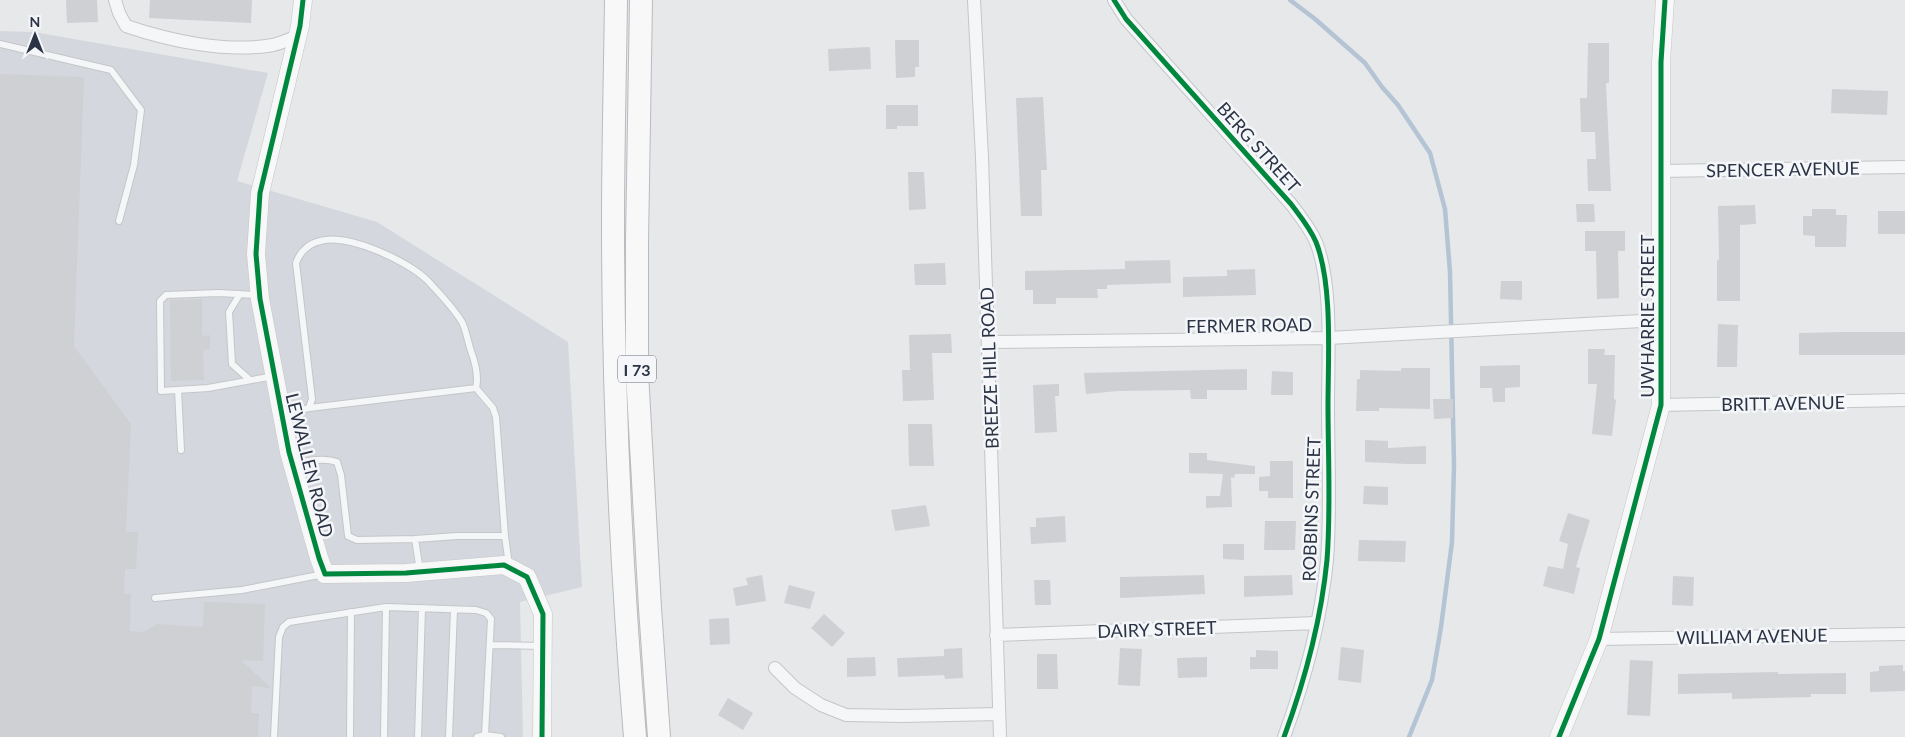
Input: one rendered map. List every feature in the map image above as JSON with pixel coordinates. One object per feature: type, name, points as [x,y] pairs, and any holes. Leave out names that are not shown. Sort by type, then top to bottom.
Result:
[{"type":"highway","name":"I 73","points":[[616,0],[613,224],[617,407],[624,596],[635,737]]},
{"type":"highway","name":"I 73","points":[[641,0],[637,242],[638,372],[650,608],[659,737]]},
{"type":"street","points":[[115,0],[126,26],[181,41],[232,47],[274,45],[298,36]]},
{"type":"street","name":"LEWALLEN ROAD","points":[[303,0],[298,36],[260,193],[256,254],[259,295],[292,464],[325,574]]},
{"type":"street","name":"BREEZE HILL ROAD","points":[[974,0],[989,342],[1000,737]]},
{"type":"street","name":"BERG STREET","points":[[1114,0],[1126,19],[1291,204],[1305,223],[1316,242],[1322,264],[1328,338]]},
{"type":"street","name":"UWHARRIE STREET","points":[[1559,737],[1599,639],[1661,405],[1661,62],[1665,0]]},
{"type":"street","name":"SPENCER AVENUE","points":[[1661,170],[1905,167]]},
{"type":"street","name":"FERMER ROAD","points":[[989,342],[1328,338],[1660,320]]},
{"type":"street","name":"ROBBINS STREET","points":[[1284,737],[1298,700],[1317,623],[1327,560],[1328,338]]},
{"type":"street","name":"BRITT AVENUE","points":[[1661,405],[1905,400]]},
{"type":"street","points":[[325,574],[420,572],[504,565],[527,577],[543,614],[542,737]]},
{"type":"street","name":"DAIRY STREET","points":[[996,635],[1317,623]]},
{"type":"street","name":"WILLIAM AVENUE","points":[[1599,639],[1905,634]]},
{"type":"street","points":[[775,668],[795,688],[821,705],[846,715],[999,714]]},
{"type":"lane","points":[[0,44],[112,70],[141,110],[134,165],[119,221]]},
{"type":"lane","points":[[309,408],[312,399],[296,263],[306,248],[320,240],[342,241],[375,249],[394,258],[426,279],[462,322],[475,363],[478,382],[476,388]]},
{"type":"lane","points":[[259,295],[166,294],[160,301],[161,391],[208,388],[274,376]]},
{"type":"lane","points":[[240,294],[229,312],[232,364],[250,380]]},
{"type":"lane","points":[[282,414],[309,408],[476,388]]},
{"type":"lane","points":[[476,388],[493,408],[496,417],[509,568]]},
{"type":"lane","points":[[178,390],[182,450]]},
{"type":"lane","points":[[292,464],[306,461],[331,460],[337,462],[341,475],[348,536],[357,540],[505,536]]},
{"type":"lane","points":[[415,539],[420,572]]},
{"type":"lane","points":[[155,598],[242,590],[325,574]]},
{"type":"lane","points":[[384,737],[386,607]]},
{"type":"lane","points":[[274,737],[280,637],[283,627],[289,622],[386,607],[476,610],[486,613],[492,619],[485,735]]},
{"type":"lane","points":[[418,737],[422,608]]},
{"type":"lane","points":[[450,737],[454,610]]},
{"type":"lane","points":[[350,737],[351,612]]},
{"type":"lane","points":[[491,645],[543,646]]},
{"type":"lane","points":[[477,737],[485,735],[501,737]]},
{"type":"shaded area","points":[[0,31],[34,32],[268,73],[237,181],[377,222],[568,342],[582,587],[520,602],[523,737],[0,737]]},
{"type":"building","points":[[66,0],[97,0],[98,22],[67,23]]},
{"type":"building","points":[[150,0],[252,0],[251,23],[149,18]]},
{"type":"building","points":[[895,40],[919,40],[919,67],[915,67],[915,77],[896,78]]},
{"type":"building","points":[[1588,43],[1609,43],[1609,83],[1606,83],[1611,191],[1588,191],[1587,159],[1596,159],[1595,132],[1581,132],[1580,98],[1587,98]]},
{"type":"building","points":[[870,47],[871,69],[829,71],[828,49]]},
{"type":"building","points":[[0,74],[84,77],[74,346],[131,424],[126,532],[138,532],[136,569],[125,569],[124,594],[131,594],[130,631],[144,632],[157,624],[203,627],[204,602],[265,604],[263,661],[241,660],[271,688],[252,686],[251,713],[259,713],[258,737],[0,737]]},
{"type":"building","points":[[1832,89],[1888,91],[1887,115],[1831,113]]},
{"type":"building","points":[[1043,97],[1047,170],[1041,170],[1042,216],[1021,216],[1016,98]]},
{"type":"building","points":[[886,105],[918,105],[918,126],[897,126],[897,129],[886,129]]},
{"type":"building","points":[[908,172],[924,172],[926,209],[909,210]]},
{"type":"building","points":[[1576,204],[1594,204],[1595,222],[1577,222]]},
{"type":"building","points":[[1755,205],[1756,224],[1740,225],[1740,301],[1717,301],[1717,260],[1719,260],[1718,206]]},
{"type":"building","points":[[1812,209],[1836,209],[1836,215],[1847,215],[1846,247],[1815,247],[1815,236],[1803,235],[1803,216],[1812,216]]},
{"type":"building","points":[[1878,211],[1905,211],[1905,234],[1878,234]]},
{"type":"building","points":[[1585,231],[1625,231],[1625,251],[1618,251],[1619,298],[1597,299],[1596,251],[1585,251]]},
{"type":"building","points":[[1170,260],[1171,283],[1107,285],[1107,289],[1097,289],[1098,298],[1056,298],[1056,304],[1033,304],[1033,290],[1025,290],[1025,271],[1125,269],[1125,261]]},
{"type":"building","points":[[945,263],[946,285],[915,285],[914,264]]},
{"type":"building","points":[[1255,269],[1256,295],[1183,297],[1183,277],[1227,276],[1227,270]]},
{"type":"building","points":[[1501,281],[1522,281],[1522,300],[1500,299]]},
{"type":"building","points":[[202,299],[202,336],[210,335],[210,349],[203,350],[204,380],[171,381],[170,300]]},
{"type":"building","points":[[1718,324],[1738,325],[1737,367],[1717,367]]},
{"type":"building","points":[[1905,332],[1905,355],[1799,355],[1799,333]]},
{"type":"building","points":[[951,334],[952,353],[932,353],[934,400],[903,401],[902,370],[910,370],[909,335]]},
{"type":"building","points":[[1588,349],[1605,349],[1604,355],[1615,355],[1614,399],[1616,400],[1612,436],[1592,434],[1597,384],[1588,384]]},
{"type":"building","points":[[1520,365],[1520,387],[1505,388],[1505,402],[1493,402],[1492,388],[1480,388],[1480,366]]},
{"type":"building","points":[[1401,368],[1430,368],[1430,409],[1379,408],[1379,411],[1356,411],[1357,379],[1360,379],[1360,370],[1401,371]]},
{"type":"building","points":[[1247,369],[1247,390],[1207,390],[1207,399],[1191,399],[1190,390],[1118,391],[1086,394],[1084,373]]},
{"type":"building","points":[[1272,371],[1293,372],[1293,395],[1271,395]]},
{"type":"building","points":[[1059,384],[1059,396],[1055,396],[1057,432],[1035,433],[1033,385]]},
{"type":"building","points":[[1433,399],[1453,399],[1453,418],[1434,419]]},
{"type":"building","points":[[908,424],[932,424],[934,466],[909,466]]},
{"type":"building","points":[[1365,440],[1388,441],[1388,448],[1426,446],[1426,464],[1365,462]]},
{"type":"building","points":[[1189,453],[1207,453],[1207,460],[1255,466],[1255,474],[1235,474],[1234,478],[1231,477],[1232,507],[1206,508],[1206,496],[1220,496],[1223,474],[1189,473]]},
{"type":"building","points":[[1270,461],[1293,461],[1293,498],[1268,498],[1268,491],[1259,491],[1259,477],[1270,476]]},
{"type":"building","points":[[1364,486],[1388,487],[1388,505],[1363,504]]},
{"type":"building","points":[[926,505],[930,526],[895,531],[891,510]]},
{"type":"building","points":[[1568,513],[1590,520],[1576,567],[1580,568],[1574,594],[1543,586],[1548,566],[1563,569],[1568,544],[1559,541]]},
{"type":"building","points":[[1065,516],[1066,542],[1031,544],[1030,527],[1036,527],[1036,518]]},
{"type":"building","points":[[1265,521],[1296,521],[1295,550],[1264,550]]},
{"type":"building","points":[[1359,540],[1406,541],[1405,562],[1358,561]]},
{"type":"building","points":[[1223,544],[1244,544],[1244,560],[1223,559]]},
{"type":"building","points":[[762,575],[766,601],[736,606],[733,588],[748,585],[746,578]]},
{"type":"building","points":[[1204,575],[1205,594],[1120,598],[1120,577]]},
{"type":"building","points":[[1292,575],[1293,595],[1244,597],[1244,576]]},
{"type":"building","points":[[1673,576],[1694,577],[1693,606],[1672,605]]},
{"type":"building","points":[[1034,580],[1050,580],[1051,605],[1035,605]]},
{"type":"building","points":[[789,585],[815,592],[810,609],[784,603]]},
{"type":"building","points":[[824,614],[845,633],[832,647],[811,628]]},
{"type":"building","points":[[729,618],[730,644],[710,645],[709,619]]},
{"type":"building","points":[[1341,647],[1364,650],[1361,683],[1338,680]]},
{"type":"building","points":[[962,648],[963,678],[945,679],[944,675],[898,677],[897,658],[944,656],[944,649]]},
{"type":"building","points":[[1120,648],[1142,649],[1140,686],[1118,685]]},
{"type":"building","points":[[1256,650],[1278,651],[1278,669],[1250,669],[1250,657],[1256,657]]},
{"type":"building","points":[[1037,654],[1057,654],[1058,689],[1037,689]]},
{"type":"building","points":[[875,657],[876,676],[847,677],[847,658]]},
{"type":"building","points":[[1207,657],[1207,677],[1178,678],[1177,658]]},
{"type":"building","points":[[1630,660],[1653,661],[1650,716],[1627,715]]},
{"type":"building","points":[[1903,665],[1903,671],[1905,671],[1905,691],[1870,692],[1870,672],[1879,671],[1879,666]]},
{"type":"building","points":[[1778,672],[1778,674],[1846,673],[1846,694],[1811,694],[1811,697],[1732,699],[1732,693],[1678,694],[1678,674]]},
{"type":"building","points":[[728,698],[753,713],[743,730],[718,715]]},
{"type":"waterway","points":[[1290,0],[1315,19],[1365,63],[1398,105],[1430,153],[1445,209],[1450,272],[1454,465],[1452,542],[1432,680],[1409,737]]},
{"type":"cycle path","points":[[303,0],[300,26],[260,193],[256,254],[260,299],[289,452],[319,558],[325,574],[406,573],[504,565],[527,577],[543,614],[542,737]]},
{"type":"cycle path","points":[[1114,0],[1126,19],[1291,204],[1314,237],[1321,259],[1327,300],[1329,344],[1327,560],[1321,605],[1311,650],[1299,694],[1284,737]]},
{"type":"cycle path","points":[[1559,737],[1599,639],[1661,405],[1661,62],[1665,0]]}]
